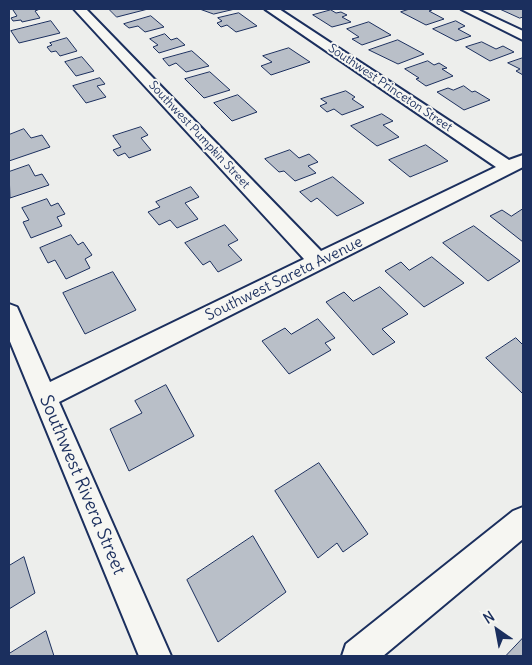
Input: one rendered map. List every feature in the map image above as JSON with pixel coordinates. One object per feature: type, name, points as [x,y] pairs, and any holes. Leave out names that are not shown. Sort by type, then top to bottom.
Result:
[{"type":"street","name":"Southwest Pumpkin Street","points":[[80,9],[319,262]]},
{"type":"street","name":"Southwest Princeton Street","points":[[271,9],[516,163]]},
{"type":"street","points":[[467,9],[523,36]]},
{"type":"street","name":"Southwest Sareta Avenue","points":[[44,398],[516,163]]},
{"type":"street","name":"Southwest Rivera Street","points":[[9,313],[155,656]]},
{"type":"street","points":[[358,656],[523,521]]},
{"type":"building","points":[[40,9],[35,11],[40,18],[22,22],[21,20],[13,21],[11,18],[17,16],[13,10]]},
{"type":"building","points":[[109,9],[148,9],[117,17]]},
{"type":"building","points":[[200,9],[235,9],[214,14]]},
{"type":"building","points":[[410,9],[431,9],[429,11],[444,19],[426,25],[401,12]]},
{"type":"building","points":[[500,9],[523,9],[523,17],[520,18]]},
{"type":"building","points":[[331,10],[347,15],[342,17],[351,22],[332,27],[313,15]]},
{"type":"building","points":[[239,13],[257,26],[236,32],[227,25],[221,27],[217,23],[222,21],[218,18]]},
{"type":"building","points":[[151,16],[164,27],[145,32],[138,26],[129,28],[124,24]]},
{"type":"building","points":[[51,21],[60,33],[19,43],[11,31]]},
{"type":"building","points":[[456,21],[465,26],[458,29],[471,36],[456,41],[433,29]]},
{"type":"building","points":[[369,22],[391,35],[362,45],[352,39],[359,37],[347,29]]},
{"type":"building","points":[[165,34],[171,40],[177,38],[185,45],[159,53],[153,47],[158,45],[150,39]]},
{"type":"building","points":[[67,38],[77,51],[60,56],[56,51],[51,52],[47,47],[52,45],[50,43]]},
{"type":"building","points":[[398,40],[424,54],[398,64],[369,50]]},
{"type":"building","points":[[482,42],[496,49],[503,46],[514,52],[490,61],[466,47]]},
{"type":"building","points":[[289,48],[310,62],[271,75],[261,66],[272,62],[263,56]]},
{"type":"building","points":[[192,51],[209,66],[186,72],[176,63],[169,66],[163,59]]},
{"type":"building","points":[[82,57],[94,71],[76,76],[65,62]]},
{"type":"building","points":[[523,58],[523,75],[516,71],[520,69],[508,63]]},
{"type":"building","points":[[428,61],[434,65],[439,63],[447,68],[442,69],[453,76],[426,86],[416,79],[419,78],[405,69]]},
{"type":"building","points":[[210,72],[230,90],[204,98],[185,79]]},
{"type":"building","points":[[100,78],[105,84],[97,86],[106,97],[86,103],[73,86]]},
{"type":"building","points":[[464,86],[490,100],[464,110],[437,92],[448,88],[453,90]]},
{"type":"building","points":[[346,91],[355,97],[352,99],[364,107],[342,115],[334,109],[327,112],[320,106],[327,103],[321,99]]},
{"type":"building","points":[[238,95],[257,112],[232,121],[214,103]]},
{"type":"building","points":[[382,114],[393,121],[383,125],[399,137],[377,146],[351,126]]},
{"type":"building","points":[[141,127],[148,135],[141,138],[151,150],[129,158],[125,153],[118,156],[113,150],[121,147],[113,136]]},
{"type":"building","points":[[24,129],[31,138],[42,135],[50,147],[9,161],[9,135]]},
{"type":"building","points":[[426,145],[448,161],[410,177],[389,160]]},
{"type":"building","points":[[290,150],[299,158],[309,154],[318,162],[308,166],[316,173],[295,181],[284,171],[279,172],[265,159]]},
{"type":"building","points":[[29,165],[35,176],[42,174],[49,185],[10,198],[9,172]]},
{"type":"building","points":[[333,177],[364,203],[337,216],[317,198],[311,202],[300,192]]},
{"type":"building","points":[[191,187],[199,197],[185,203],[198,219],[177,228],[170,220],[159,225],[148,212],[160,207],[156,202]]},
{"type":"building","points":[[47,199],[51,206],[58,203],[65,214],[57,217],[62,226],[31,238],[23,222],[29,220],[22,208]]},
{"type":"building","points":[[523,209],[523,242],[490,216],[502,210],[511,216]]},
{"type":"building","points":[[225,225],[238,240],[228,245],[242,260],[218,272],[210,261],[203,265],[185,243]]},
{"type":"building","points":[[474,226],[520,261],[488,281],[443,243]]},
{"type":"building","points":[[71,235],[78,245],[83,242],[92,255],[85,259],[90,268],[66,279],[55,260],[48,263],[40,248]]},
{"type":"building","points":[[432,257],[464,283],[424,307],[385,271],[401,262],[409,270]]},
{"type":"building","points":[[113,272],[136,310],[85,334],[63,293]]},
{"type":"building","points":[[380,287],[408,314],[382,329],[395,342],[373,355],[326,302],[344,292],[353,301]]},
{"type":"building","points":[[318,319],[335,338],[325,343],[331,350],[289,374],[262,341],[285,328],[291,334]]},
{"type":"building","points":[[516,338],[523,345],[523,394],[486,358]]},
{"type":"building","points":[[166,385],[194,436],[129,471],[110,429],[142,413],[135,401]]},
{"type":"building","points":[[319,463],[368,534],[343,552],[337,543],[318,558],[275,491]]},
{"type":"building","points":[[253,536],[286,592],[218,642],[187,580]]},
{"type":"building","points":[[24,557],[35,593],[9,609],[9,566]]},
{"type":"building","points":[[46,631],[54,656],[9,656],[9,654]]},
{"type":"building","points":[[523,638],[523,656],[506,656]]}]
